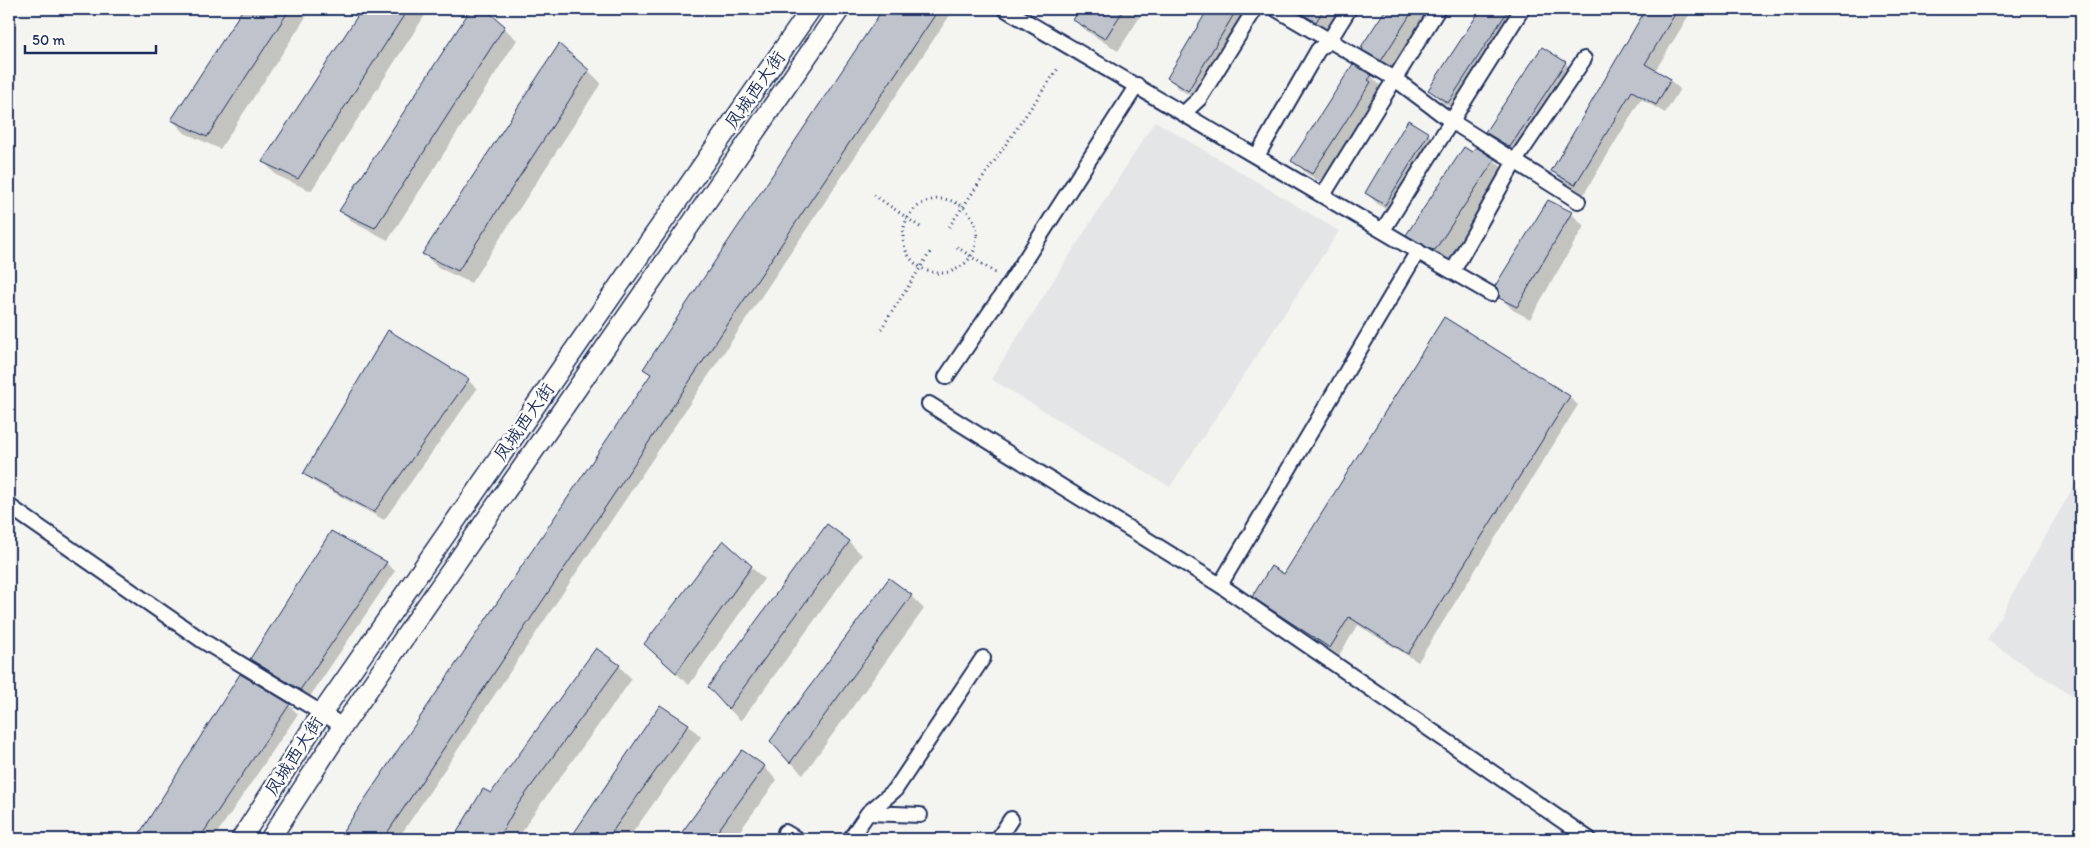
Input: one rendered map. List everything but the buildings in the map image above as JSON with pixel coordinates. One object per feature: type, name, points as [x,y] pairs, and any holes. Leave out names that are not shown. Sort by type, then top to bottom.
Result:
[{"type":"main road","name":"凤城西大街","points":[[241,839],[322,713],[811,9]]},
{"type":"main road","name":"凤城西大街","points":[[270,839],[343,726],[840,9]]},
{"type":"street","points":[[1005,9],[1491,294]]},
{"type":"street","points":[[1184,113],[1199,99],[1255,9]]},
{"type":"street","points":[[1276,9],[1395,78],[1451,121],[1578,201]]},
{"type":"street","points":[[1257,156],[1318,50],[1329,41],[1349,9]]},
{"type":"street","points":[[1323,195],[1438,9]]},
{"type":"street","points":[[1383,230],[1522,9]]},
{"type":"street","points":[[1432,260],[1453,271],[1515,161],[1584,58]]},
{"type":"street","points":[[946,378],[1010,283],[1137,85]]},
{"type":"street","points":[[1220,585],[1418,252]]},
{"type":"street","points":[[929,404],[1220,585],[1589,839]]},
{"type":"street","points":[[9,506],[203,641],[343,726]]},
{"type":"street","points":[[850,839],[868,814],[895,790],[983,658]]},
{"type":"street","points":[[868,814],[920,815]]},
{"type":"street","points":[[998,839],[1011,819]]},
{"type":"path","points":[[949,227],[1059,68]]},
{"type":"path","points":[[874,195],[923,229]]},
{"type":"path","points":[[932,199],[954,200],[963,206],[971,214],[976,224],[978,235],[976,246],[971,256],[954,271],[942,273],[920,268],[906,251],[903,240],[903,229],[907,218],[918,206],[932,199]]},
{"type":"path","points":[[957,246],[1010,283]]},
{"type":"path","points":[[880,329],[931,251]]},
{"type":"shaded area","points":[[1155,121],[1339,231],[1170,487],[991,379]]},
{"type":"shaded area","points":[[2081,473],[2081,702],[1987,640]]}]
